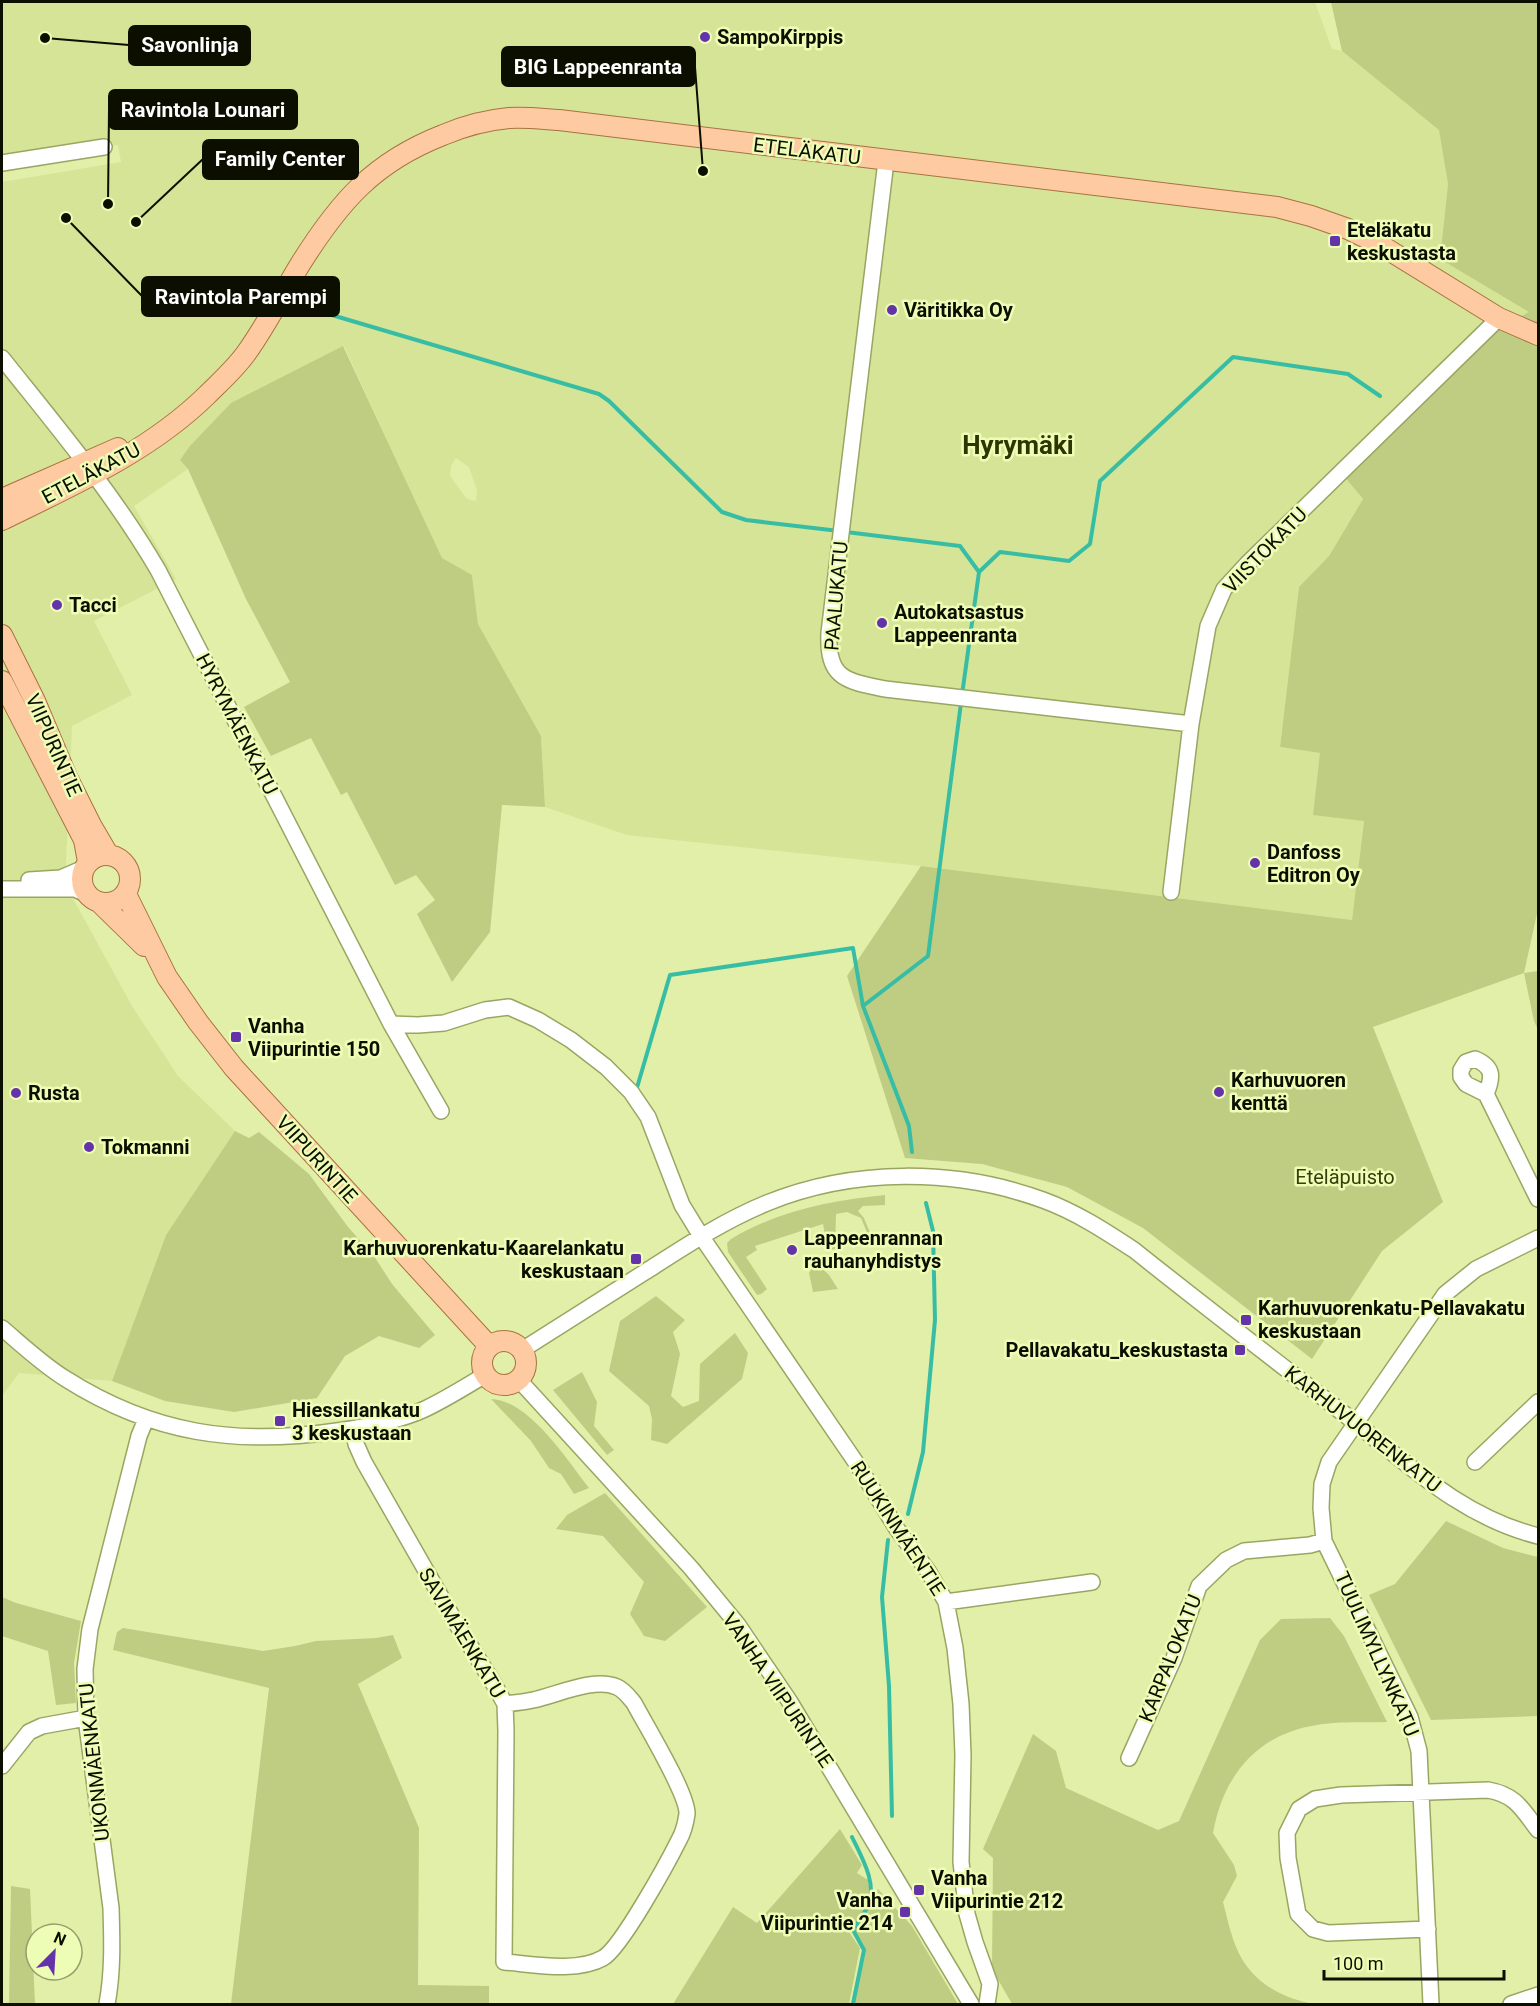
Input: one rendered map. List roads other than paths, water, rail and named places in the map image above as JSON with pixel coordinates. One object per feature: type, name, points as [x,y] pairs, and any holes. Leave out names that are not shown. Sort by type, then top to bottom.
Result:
[{"type":"main road","name":"ETELÄKATU","points":[[2,520],[90,469],[147,443],[206,396],[246,354],[302,261],[331,218],[361,184],[390,160],[420,144],[459,129],[510,118],[559,120],[1277,207],[1348,229],[1379,244],[1498,318],[1539,335]]},
{"type":"main road","name":"ETELÄKATU","points":[[2,499],[90,469]]},
{"type":"main road","name":"VIIPURINTIE","points":[[2,635],[35,701],[67,777],[108,854]]},
{"type":"main road","name":"VIIPURINTIE","points":[[2,681],[84,840],[86,865]]},
{"type":"main road","points":[[108,854],[122,860],[130,872],[126,894],[109,903],[92,898],[82,885],[86,865],[101,855],[108,854]]},
{"type":"main road","name":"VIIPURINTIE","points":[[126,894],[158,961],[198,1022],[234,1068],[489,1346]]},
{"type":"main road","name":"VIIPURINTIE","points":[[92,898],[125,926],[158,961]]},
{"type":"main road","points":[[510,1341],[522,1350],[526,1365],[519,1380],[505,1385],[497,1384],[485,1375],[481,1359],[489,1346],[495,1342],[510,1341]]},
{"type":"street","points":[[2,163],[104,147]]},
{"type":"street","name":"PAALUKATU","points":[[886,161],[829,633],[831,663],[842,676],[855,683],[885,689],[1191,724]]},
{"type":"street","name":"VIISTOKATU","points":[[1171,892],[1191,724],[1208,626],[1224,589],[1498,318]]},
{"type":"street","name":"HYRYMÄENKATU","points":[[2,358],[132,525],[158,570],[391,1024],[441,1112]]},
{"type":"street","points":[[2,883],[61,878],[86,865]]},
{"type":"street","points":[[2,889],[75,889],[92,898]]},
{"type":"street","name":"RUUKINMÄENTIE","points":[[391,1024],[444,1023],[485,1010],[509,1007],[538,1020],[571,1040],[606,1067],[631,1092],[648,1117],[682,1205],[700,1236],[852,1457],[897,1529],[928,1571],[946,1602],[955,1648],[961,1704],[963,1755],[961,1862],[967,1914],[990,1984],[987,2004]]},
{"type":"street","points":[[1486,1094],[1539,1200]]},
{"type":"street","name":"KARHUVUORENKATU","points":[[522,1350],[700,1236],[766,1203],[804,1190],[842,1182],[933,1177],[979,1183],[1041,1200],[1099,1227],[1134,1250],[1441,1491],[1465,1507],[1498,1522],[1539,1536]]},
{"type":"street","name":"TUULIMYLLYNKATU","points":[[1431,2004],[1419,1751],[1410,1717],[1324,1541],[1321,1508],[1322,1484],[1329,1462],[1445,1294],[1476,1269],[1539,1238]]},
{"type":"street","points":[[2,1328],[65,1379],[103,1400],[146,1419],[201,1433],[246,1438],[292,1436],[353,1429],[390,1420],[424,1410],[485,1375]]},
{"type":"street","name":"VANHA VIIPURINTIE","points":[[519,1380],[692,1568],[738,1625],[796,1712],[971,2004]]},
{"type":"street","points":[[1475,1462],[1539,1402]]},
{"type":"street","name":"UKONMÄENKATU","points":[[107,2004],[110,1985],[111,1908],[86,1718],[85,1669],[90,1629],[139,1436],[146,1419]]},
{"type":"street","name":"SAVIMÄENKATU","points":[[353,1429],[356,1444],[364,1462],[505,1704],[504,1962],[576,1966],[603,1958],[616,1946],[681,1838],[687,1812],[681,1791],[634,1703],[617,1687],[604,1684],[585,1686],[532,1701],[505,1704]]},
{"type":"street","name":"KARPALOKATU","points":[[1129,1758],[1174,1658],[1199,1586],[1226,1560],[1244,1551],[1310,1545],[1324,1541]]},
{"type":"street","points":[[946,1602],[1092,1582]]},
{"type":"street","points":[[2,1766],[28,1732],[53,1723],[86,1718]]},
{"type":"street","points":[[1428,1929],[1328,1933],[1313,1929],[1298,1914],[1288,1858],[1287,1833],[1299,1809],[1315,1799],[1341,1796],[1488,1790],[1502,1793],[1518,1804],[1539,1830]]},
{"type":"street","points":[[1511,2004],[1539,1995]]},
{"type":"waterway","points":[[325,313],[599,394],[609,401],[722,512],[746,520],[839,531]]},
{"type":"waterway","points":[[962,695],[979,572],[1000,552],[1069,561],[1090,544],[1100,481],[1233,357],[1348,374],[1380,396]]},
{"type":"waterway","points":[[846,532],[960,546],[979,572]]},
{"type":"waterway","points":[[912,1152],[909,1126],[863,1006],[928,956],[961,703]]},
{"type":"waterway","points":[[636,1091],[670,975],[853,948],[863,1006]]},
{"type":"waterway","points":[[908,1514],[923,1452],[935,1320],[933,1231],[926,1203]]},
{"type":"waterway","points":[[888,1540],[882,1597],[889,1686],[892,1816]]},
{"type":"waterway","points":[[852,1837],[864,1861],[871,1889],[868,1906],[853,1930],[864,1950],[853,2004]]},
{"type":"place","name":"SampoKirppis","points":[[705,37]]},
{"type":"place","name":"Savonlinja","points":[[45,38]]},
{"type":"place","name":"BIG Lappeenranta","points":[[703,171]]},
{"type":"place","name":"Ravintola Lounari","points":[[108,204]]},
{"type":"place","name":"Ravintola Parempi","points":[[66,218]]},
{"type":"place","name":"Family Center","points":[[136,222]]},
{"type":"place","name":"Eteläkatu keskustasta","points":[[1335,241]]},
{"type":"place","name":"Väritikka Oy","points":[[892,310]]},
{"type":"place","name":"Tacci","points":[[57,605]]},
{"type":"place","name":"Autokatsastus Lappeenranta","points":[[882,623]]},
{"type":"place","name":"Danfoss Editron Oy","points":[[1255,863]]},
{"type":"place","name":"Vanha Viipurintie 150","points":[[236,1037]]},
{"type":"place","name":"Karhuvuoren kenttä","points":[[1219,1092]]},
{"type":"place","name":"Rusta","points":[[16,1093]]},
{"type":"place","name":"Tokmanni","points":[[89,1147]]},
{"type":"place","name":"Lappeenrannan rauhanyhdistys","points":[[792,1250]]},
{"type":"place","name":"Karhuvuorenkatu-Kaarelankatu keskustaan","points":[[636,1259]]},
{"type":"place","name":"Karhuvuorenkatu-Pellavakatu keskustaan","points":[[1246,1320]]},
{"type":"place","name":"Pellavakatu_keskustasta","points":[[1240,1350]]},
{"type":"place","name":"Hiessillankatu 3 keskustaan","points":[[280,1421]]},
{"type":"place","name":"Vanha Viipurintie 212","points":[[919,1890]]},
{"type":"place","name":"Vanha Viipurintie 214","points":[[905,1912]]},
{"type":"district","name":"Hyrymäki","points":[[1018,445]]},
{"type":"park label","name":"Eteläpuisto","points":[[1345,1177]]}]
